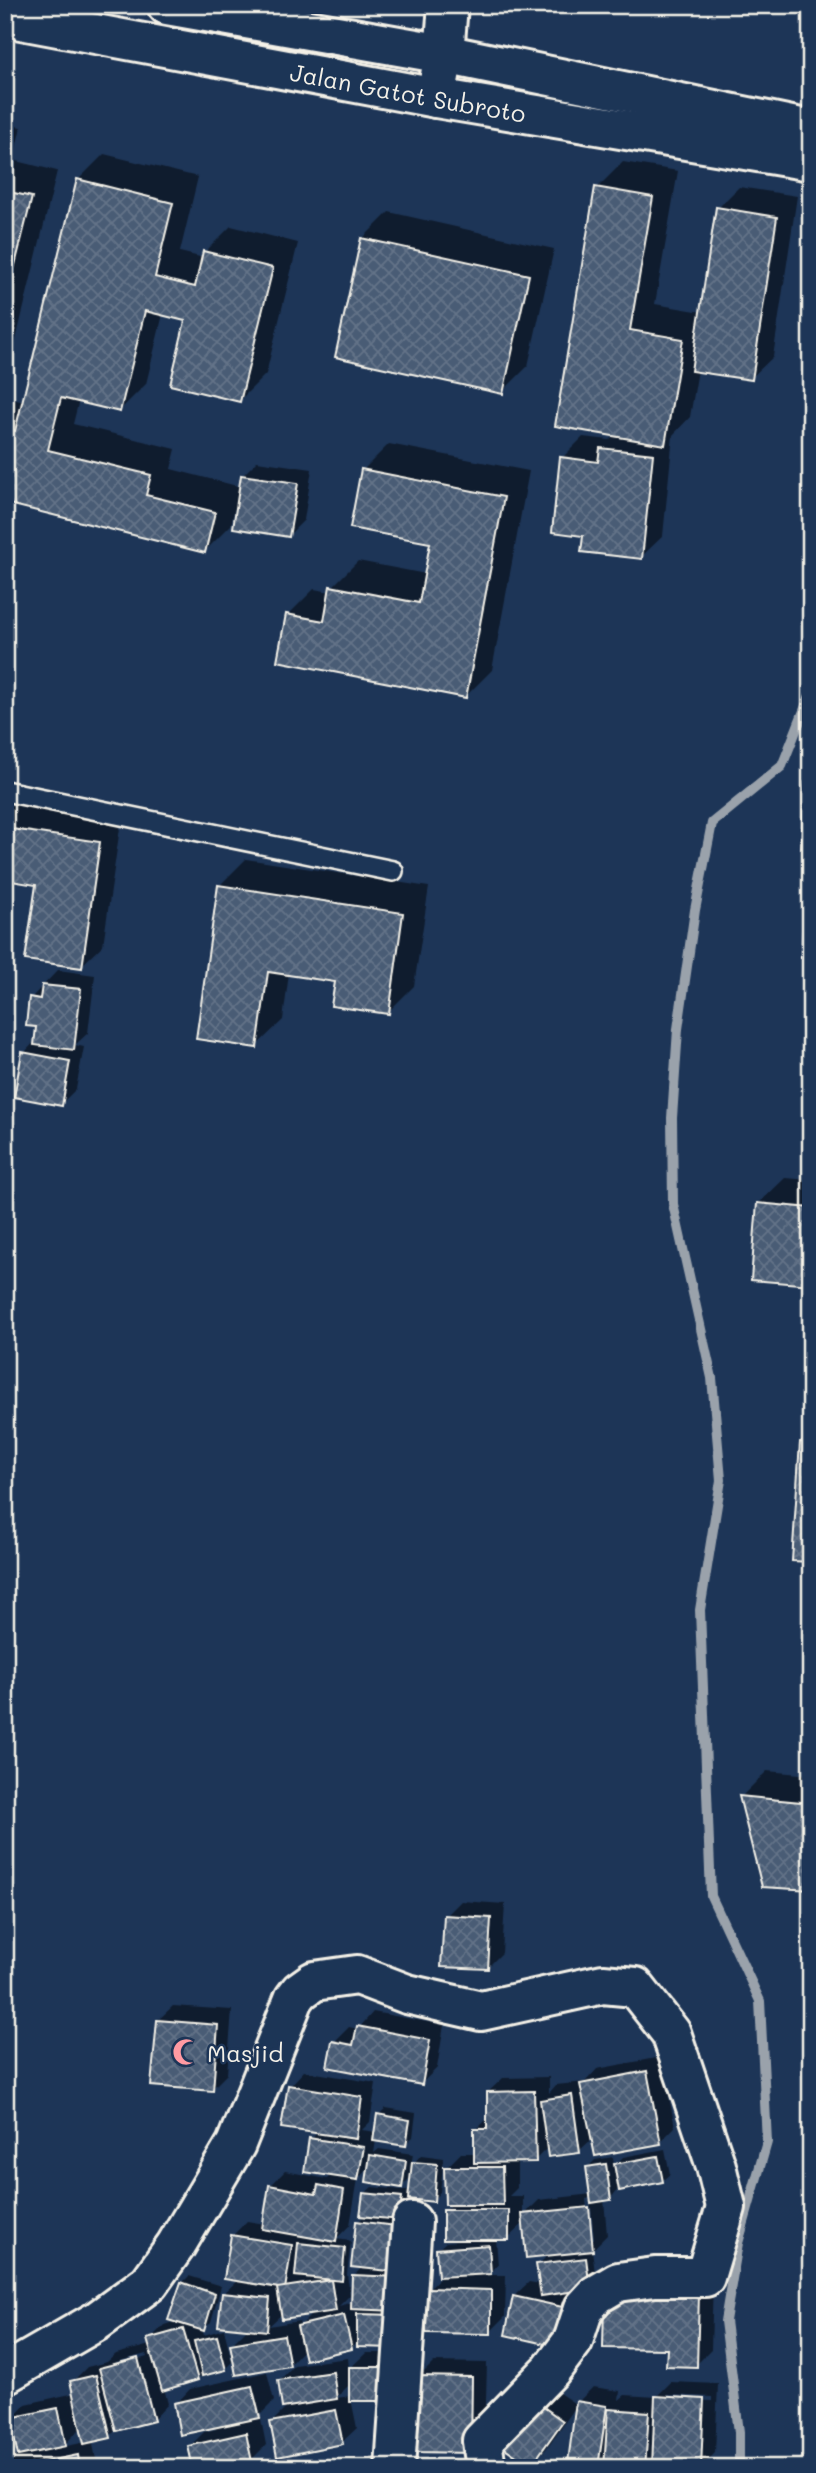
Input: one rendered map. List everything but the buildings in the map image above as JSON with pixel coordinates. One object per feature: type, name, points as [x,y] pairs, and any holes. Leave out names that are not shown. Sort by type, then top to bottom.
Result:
[{"type":"street","name":"Jalan Gatot Subroto","points":[[167,5],[444,54],[811,130]]},
{"type":"street","points":[[436,98],[444,54],[448,5]]},
{"type":"street","name":"Jalan Gatot Subroto","points":[[5,17],[436,98],[811,160]]},
{"type":"street","points":[[5,2374],[23,2350],[97,2321],[149,2283],[176,2245],[236,2144],[294,1999],[299,1991],[314,1981],[357,1975],[407,1994],[481,2011],[603,1984],[635,1987],[671,2033],[716,2166],[726,2207],[705,2277],[655,2277],[618,2281],[596,2295],[584,2308],[573,2341],[551,2370],[482,2441],[486,2468]]},
{"type":"street","points":[[395,2468],[412,2222]]},
{"type":"lane","points":[[5,791],[393,871]]},
{"type":"waterway","points":[[739,2468],[739,2432],[725,2321],[738,2243],[767,2142],[760,2001],[711,1896],[700,1610],[721,1480],[712,1378],[673,1204],[672,1118],[678,1029],[695,910],[712,823],[782,766],[811,693]]},
{"type":"place","name":"Masjid","points":[[186,2052]]}]
